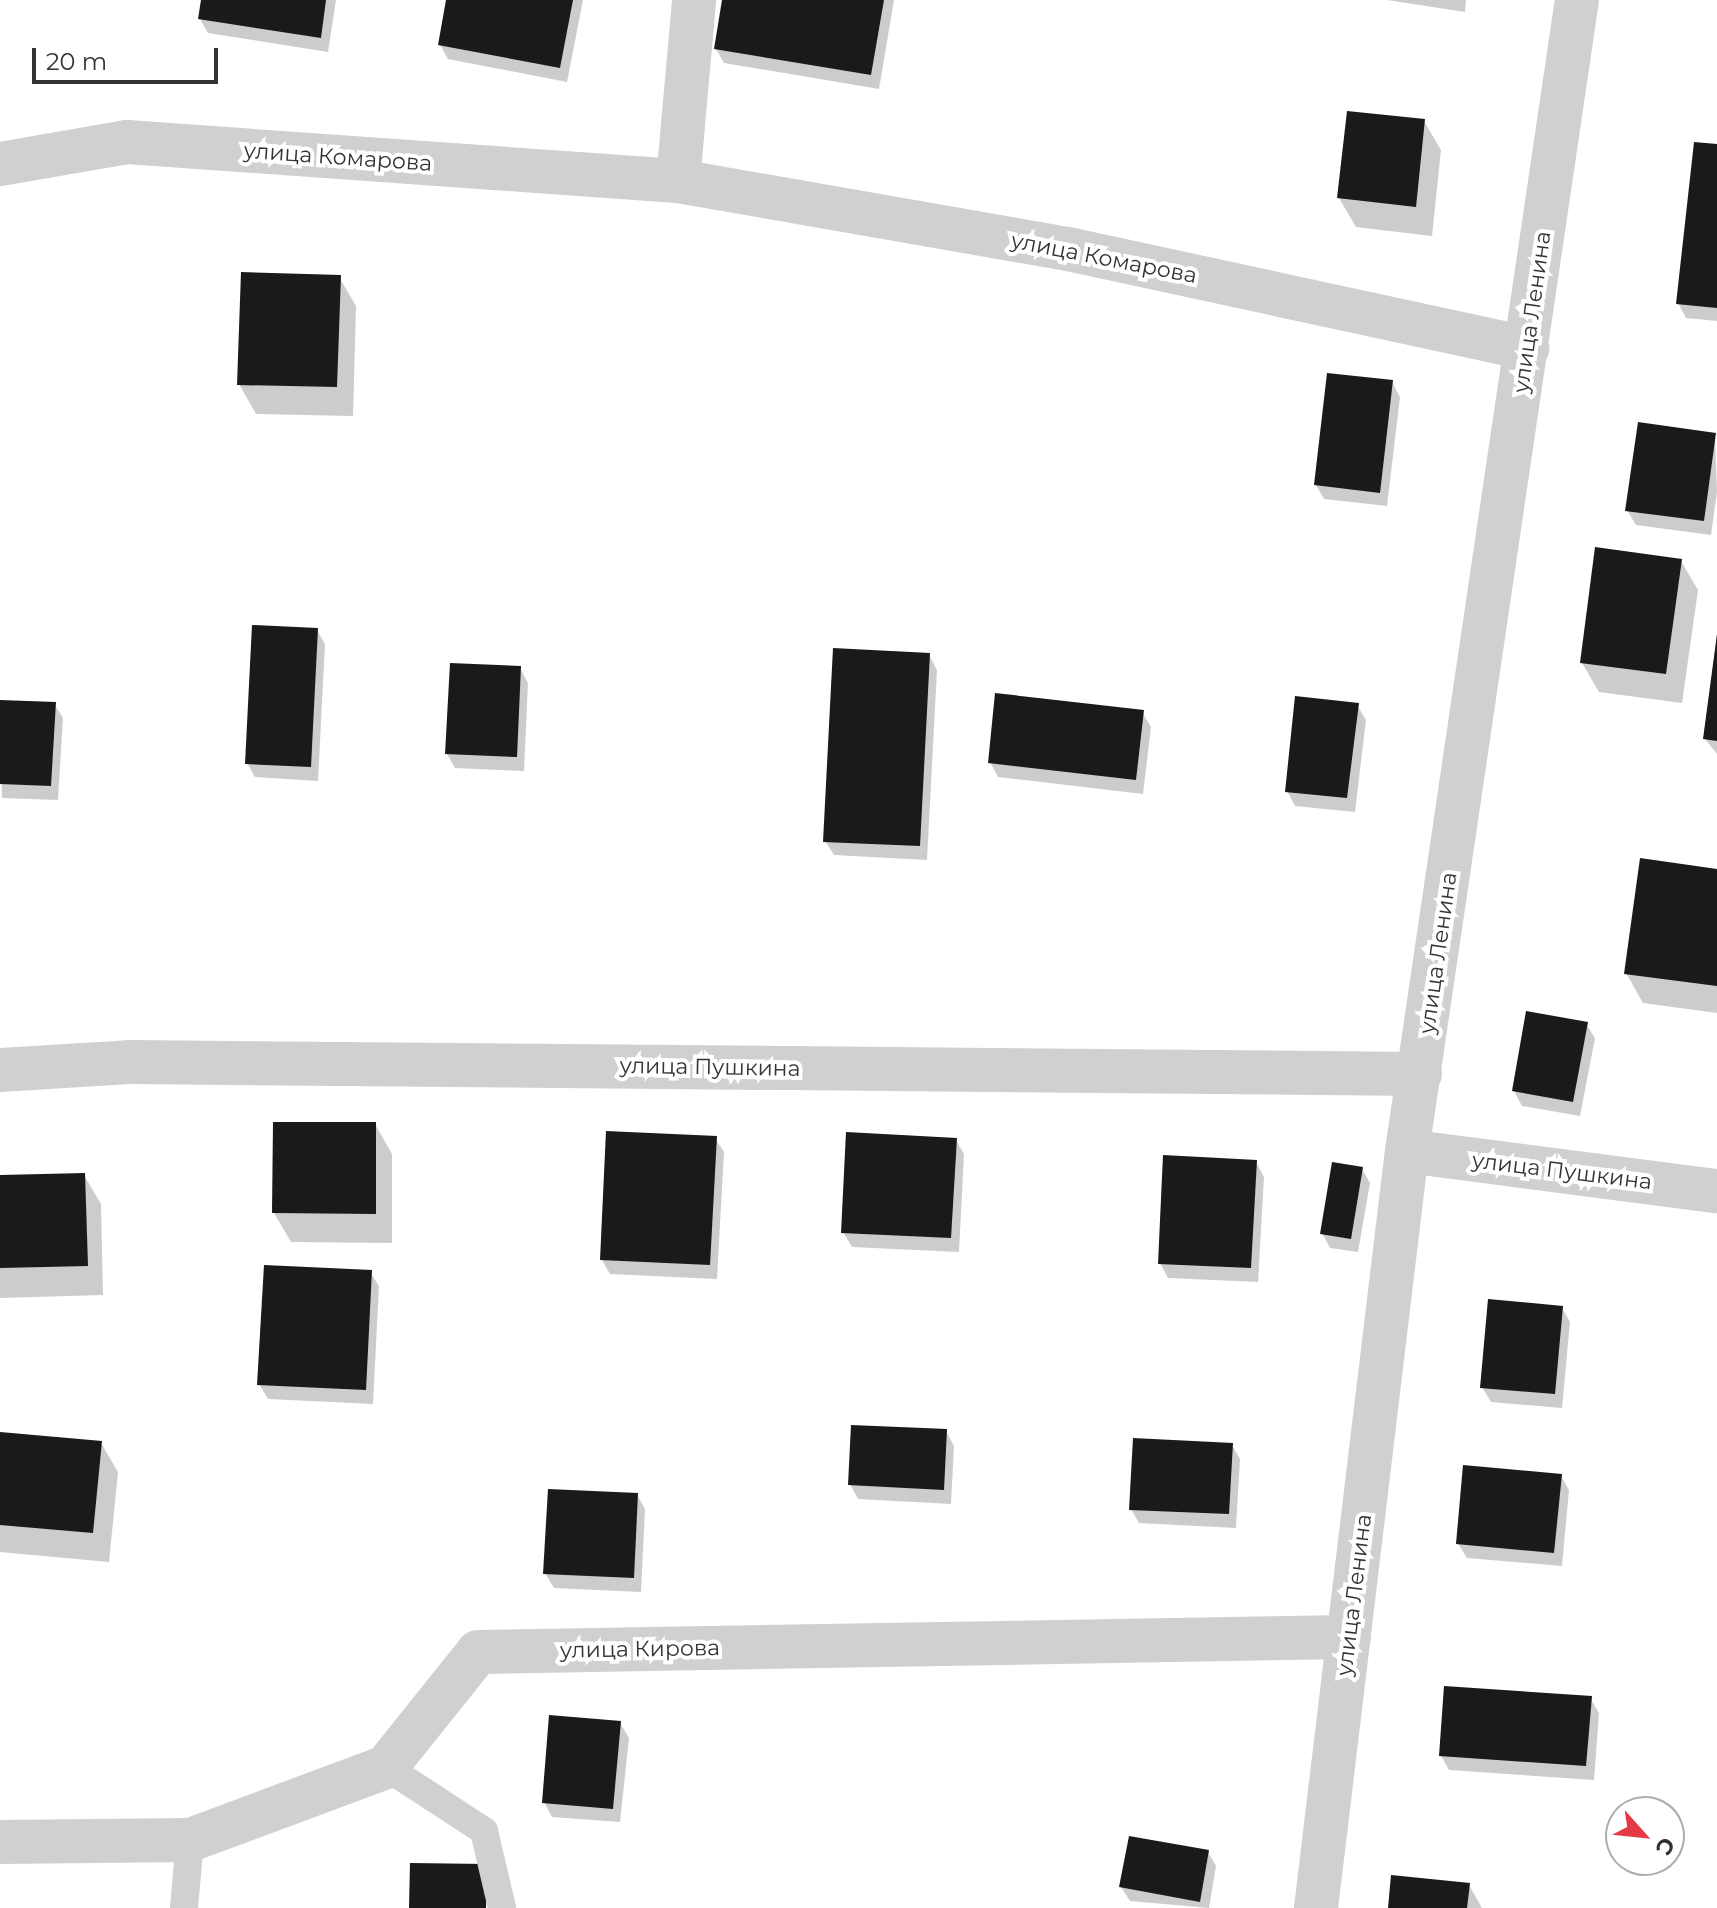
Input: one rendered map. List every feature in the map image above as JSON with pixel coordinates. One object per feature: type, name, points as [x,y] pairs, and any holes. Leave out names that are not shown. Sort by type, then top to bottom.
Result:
[{"type":"street","points":[[678,181],[694,0]]},
{"type":"street","name":"улица Ленина","points":[[1316,1908],[1407,1151],[1577,0]]},
{"type":"street","name":"улица Комарова","points":[[0,164],[127,142],[678,181],[1068,249],[1527,348]]},
{"type":"street","name":"улица Пушкина","points":[[0,1070],[129,1062],[1420,1074]]},
{"type":"street","name":"улица Пушкина","points":[[1407,1151],[1717,1191]]},
{"type":"street","name":"улица Кирова","points":[[386,1767],[478,1652],[1349,1637]]},
{"type":"street","points":[[0,1842],[190,1840],[386,1767]]},
{"type":"lane","points":[[386,1767],[484,1831],[502,1908]]},
{"type":"lane","points":[[184,1908],[190,1840]]},
{"type":"building","points":[[201,0],[326,0],[321,38],[198,19]]},
{"type":"building","points":[[446,0],[573,0],[560,68],[438,45]]},
{"type":"building","points":[[722,0],[884,0],[871,75],[714,49]]},
{"type":"building","points":[[1347,111],[1425,119],[1416,207],[1337,198]]},
{"type":"building","points":[[1694,142],[1717,144],[1717,308],[1676,304]]},
{"type":"building","points":[[241,272],[341,275],[337,387],[237,385]]},
{"type":"building","points":[[1327,373],[1393,380],[1380,493],[1314,485]]},
{"type":"building","points":[[1638,422],[1716,433],[1704,521],[1625,511]]},
{"type":"building","points":[[1595,547],[1682,559],[1666,674],[1580,663]]},
{"type":"building","points":[[252,625],[318,628],[311,767],[245,764]]},
{"type":"building","points":[[1717,634],[1717,741],[1703,739]]},
{"type":"building","points":[[833,648],[930,653],[920,846],[823,842]]},
{"type":"building","points":[[450,663],[521,666],[517,757],[445,754]]},
{"type":"building","points":[[995,693],[1144,710],[1136,780],[988,763]]},
{"type":"building","points":[[1295,696],[1359,703],[1347,798],[1285,792]]},
{"type":"building","points":[[0,700],[56,702],[51,786],[0,784]]},
{"type":"building","points":[[1640,858],[1717,869],[1717,986],[1624,974]]},
{"type":"building","points":[[1526,1011],[1588,1022],[1573,1102],[1512,1091]]},
{"type":"building","points":[[273,1122],[376,1122],[376,1214],[272,1213]]},
{"type":"building","points":[[606,1131],[717,1136],[710,1265],[600,1260]]},
{"type":"building","points":[[846,1132],[957,1138],[951,1238],[841,1233]]},
{"type":"building","points":[[1163,1155],[1257,1160],[1251,1268],[1158,1264]]},
{"type":"building","points":[[1332,1162],[1363,1167],[1351,1239],[1320,1234]]},
{"type":"building","points":[[85,1173],[88,1266],[0,1268],[0,1175]]},
{"type":"building","points":[[264,1265],[372,1270],[366,1390],[257,1385]]},
{"type":"building","points":[[1488,1299],[1563,1306],[1555,1394],[1480,1388]]},
{"type":"building","points":[[851,1425],[947,1429],[944,1490],[848,1485]]},
{"type":"building","points":[[0,1432],[102,1441],[93,1533],[0,1525]]},
{"type":"building","points":[[1133,1438],[1233,1443],[1229,1514],[1129,1510]]},
{"type":"building","points":[[1463,1465],[1562,1474],[1554,1553],[1456,1544]]},
{"type":"building","points":[[548,1489],[638,1493],[634,1578],[543,1574]]},
{"type":"building","points":[[1444,1686],[1592,1696],[1586,1766],[1439,1756]]},
{"type":"building","points":[[549,1715],[621,1721],[613,1809],[542,1803]]},
{"type":"building","points":[[1129,1836],[1209,1850],[1200,1902],[1119,1887]]},
{"type":"building","points":[[410,1863],[487,1864],[486,1908],[409,1908]]},
{"type":"building","points":[[1391,1875],[1470,1883],[1467,1908],[1388,1908]]}]
